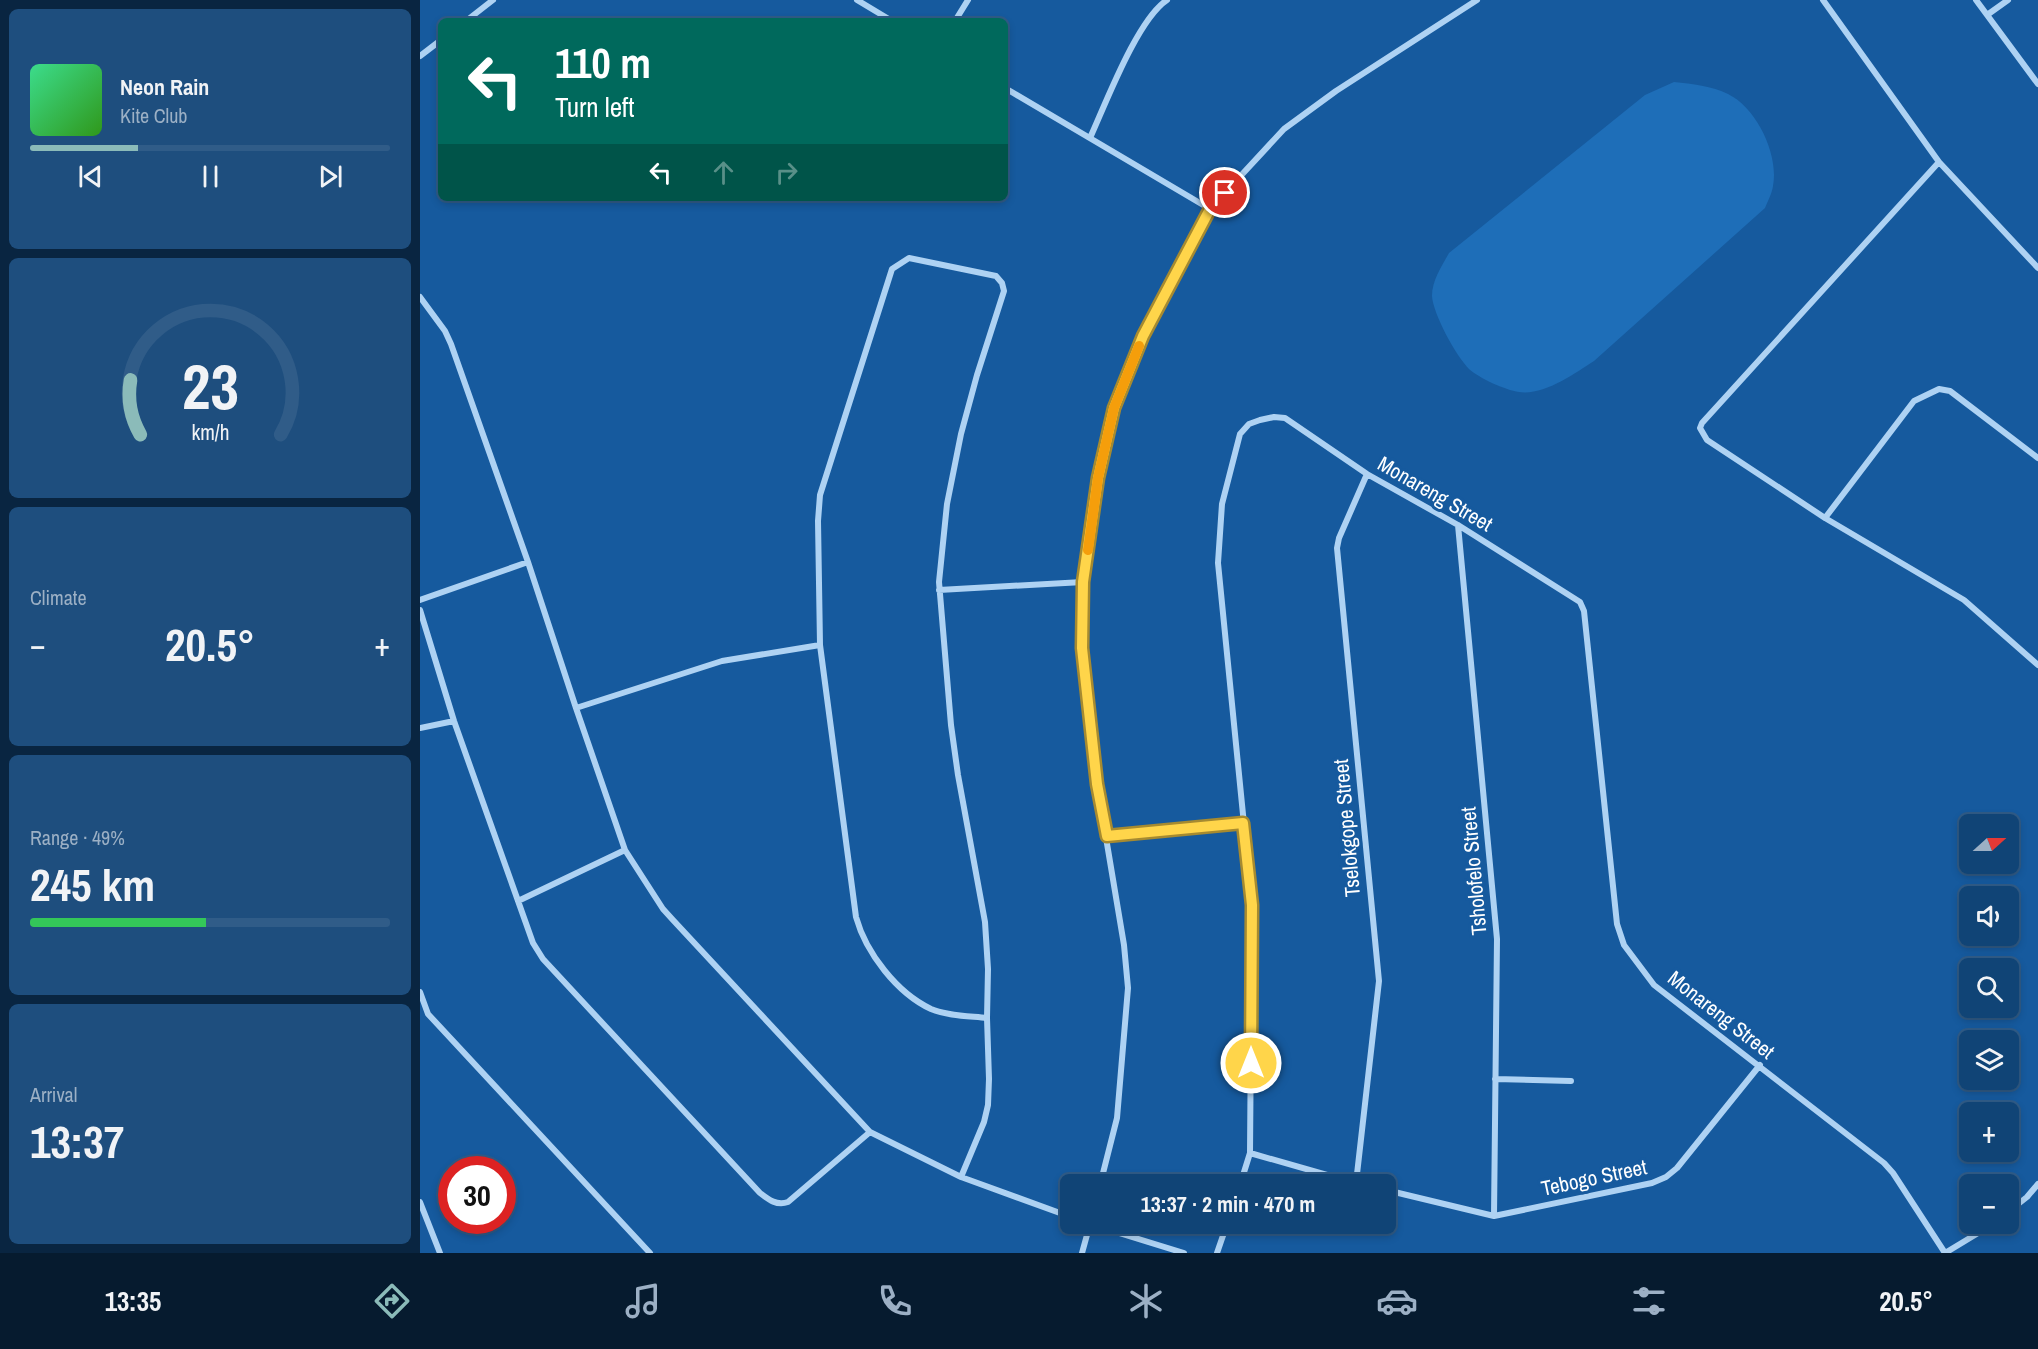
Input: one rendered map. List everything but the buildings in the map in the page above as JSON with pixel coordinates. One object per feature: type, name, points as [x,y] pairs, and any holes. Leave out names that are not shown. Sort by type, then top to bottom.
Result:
[{"type":"street","points":[[470,18],[493,0]]},
{"type":"street","points":[[857,0],[887,18]]},
{"type":"street","points":[[957,18],[968,0]]},
{"type":"street","points":[[1090,138],[1141,29],[1160,4],[1167,0]]},
{"type":"street","points":[[1103,1174],[1117,1118],[1128,988],[1124,945],[1097,784],[1082,648],[1083,582],[1098,478],[1114,408],[1143,336],[1210,209],[1284,129],[1336,91],[1477,0]]},
{"type":"street","points":[[1823,0],[1940,162],[2038,268]]},
{"type":"street","points":[[1976,0],[2038,84]]},
{"type":"street","points":[[1987,15],[2008,0]]},
{"type":"street","points":[[420,56],[438,42]]},
{"type":"street","points":[[1008,90],[1210,209]]},
{"type":"street","points":[[1940,162],[1702,423],[1700,428],[1707,440],[1825,518],[1964,600],[2038,665]]},
{"type":"street","points":[[962,1177],[984,1122],[988,1105],[988,969],[985,922],[951,725],[939,590],[947,504],[961,434],[976,375],[1004,291],[1002,283],[996,276],[909,258],[892,269],[820,495],[818,521],[820,645],[856,917],[862,936],[883,969],[907,992],[930,1008],[942,1012],[987,1018]]},
{"type":"street","points":[[420,297],[445,331],[451,344],[528,562],[625,850],[668,914],[870,1132],[962,1177],[1060,1213]]},
{"type":"street","points":[[1825,518],[1914,401],[1939,389],[1950,392],[2038,458]]},
{"type":"street","name":"Monareng Street","points":[[1243,1174],[1250,1153],[1252,905],[1218,563],[1222,504],[1239,434],[1249,424],[1274,417],[1285,418],[1366,474],[1458,525],[1580,602],[1584,611],[1618,934],[1624,945],[1654,986],[1760,1065],[1884,1163],[1893,1173],[1945,1253]]},
{"type":"street","name":"Tselokgope Street","points":[[1360,1174],[1378,981],[1337,548],[1366,474]]},
{"type":"street","name":"Tsholofelo Street","points":[[1458,525],[1497,939],[1494,1216]]},
{"type":"street","points":[[420,600],[528,562]]},
{"type":"street","points":[[939,590],[1083,582]]},
{"type":"street","points":[[420,609],[454,721],[532,943],[543,958],[594,1016],[766,1198],[779,1204],[788,1202],[870,1132]]},
{"type":"street","points":[[576,708],[722,661],[820,645]]},
{"type":"street","points":[[420,728],[454,721]]},
{"type":"street","points":[[1107,836],[1243,823]]},
{"type":"street","points":[[518,902],[625,850]]},
{"type":"street","points":[[420,992],[428,1014],[650,1253]]},
{"type":"street","name":"Tebogo Street","points":[[1396,1193],[1494,1216],[1652,1183],[1666,1177],[1677,1168],[1760,1065]]},
{"type":"street","points":[[1495,1080],[1571,1081]]},
{"type":"street","points":[[1250,1153],[1324,1174]]},
{"type":"street","points":[[2019,1203],[2038,1184]]},
{"type":"street","points":[[420,1202],[440,1253]]},
{"type":"street","points":[[1082,1253],[1087,1234]]},
{"type":"street","points":[[1122,1234],[1184,1253]]},
{"type":"street","points":[[1217,1253],[1224,1234]]},
{"type":"street","points":[[1945,1253],[1976,1234]]},
{"type":"shaded area","points":[[1674,82],[1722,91],[1739,101],[1757,121],[1773,161],[1772,189],[1765,208],[1594,361],[1568,378],[1538,391],[1519,392],[1486,380],[1473,372],[1452,345],[1433,304],[1434,284],[1449,253],[1645,95]]},
{"type":"slow traffic","points":[[1088,550],[1098,478],[1114,408],[1139,346]]},
{"type":"route","points":[[1225,193],[1210,209],[1143,336],[1114,408],[1098,478],[1083,582],[1082,648],[1097,784],[1107,836],[1243,823],[1252,905],[1251,1063]]}]
